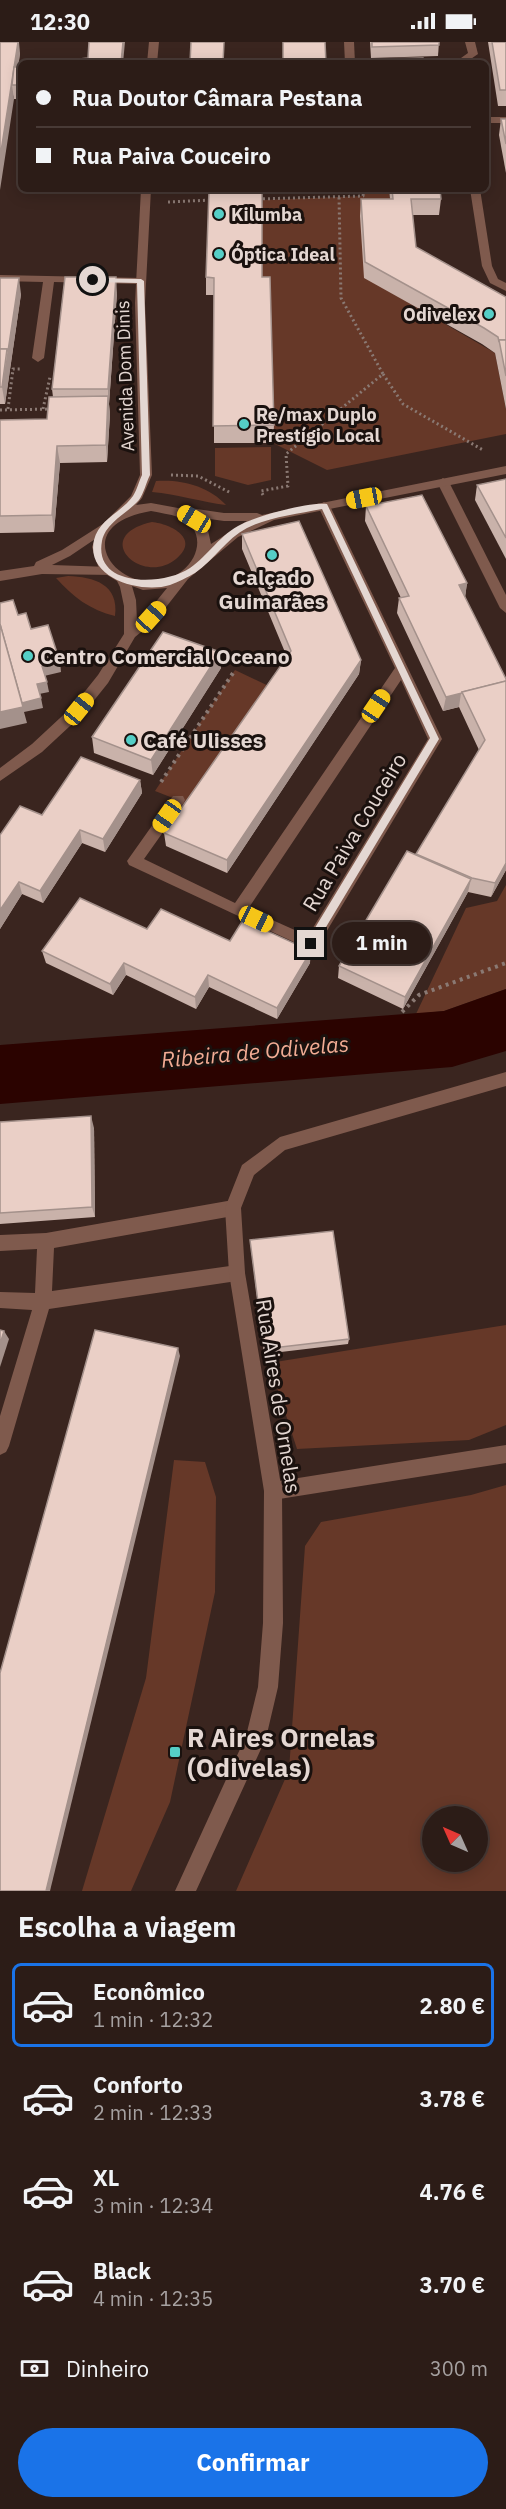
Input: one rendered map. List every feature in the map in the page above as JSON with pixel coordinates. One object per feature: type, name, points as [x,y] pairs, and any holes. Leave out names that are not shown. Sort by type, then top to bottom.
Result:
[{"type":"street","points":[[152,60],[153,42]]},
{"type":"street","points":[[349,42],[350,60]]},
{"type":"street","points":[[464,60],[473,54],[470,42]]},
{"type":"street","points":[[489,120],[506,120]]},
{"type":"street","name":"Avenida Dom Dinis","points":[[118,516],[136,498],[146,475],[141,281],[146,192]]},
{"type":"street","points":[[475,192],[487,267],[494,282],[506,288]]},
{"type":"street","points":[[0,278],[141,281]]},
{"type":"street","points":[[38,358],[49,279]]},
{"type":"street","points":[[0,774],[37,748],[79,709],[103,679],[130,634],[151,617],[182,578],[230,534],[245,525],[272,516],[506,470]]},
{"type":"street","points":[[443,482],[506,609]]},
{"type":"street","name":"Rua Paiva Couceiro","points":[[178,800],[135,861],[311,944],[435,739],[324,506]]},
{"type":"street","points":[[167,508],[194,519],[202,529],[206,540],[206,551],[201,561]]},
{"type":"street","points":[[32,569],[66,553],[118,516],[134,509],[167,508],[224,517],[272,516]]},
{"type":"street","points":[[106,526],[99,538],[97,551],[102,563],[110,572],[123,580],[153,585],[182,578]]},
{"type":"street","points":[[0,576],[32,569],[58,568],[110,572]]},
{"type":"street","points":[[123,580],[130,595],[133,611],[130,634]]},
{"type":"street","points":[[238,911],[402,668]]},
{"type":"street","name":"Rua Aires de Ornelas","points":[[185,1891],[256,1738],[268,1687],[273,1623],[273,1491],[237,1273],[233,1208],[248,1170],[280,1144],[506,1079]]},
{"type":"street","points":[[0,1243],[46,1241],[233,1208]]},
{"type":"street","points":[[0,1446],[43,1301],[46,1241]]},
{"type":"street","points":[[0,1300],[43,1301],[237,1273]]},
{"type":"street","points":[[273,1491],[506,1454]]},
{"type":"path","points":[[258,200],[363,196],[364,192]]},
{"type":"path","points":[[339,197],[341,298],[383,374],[403,404],[485,452]]},
{"type":"path","points":[[146,203],[217,200]]},
{"type":"path","points":[[44,409],[52,368]]},
{"type":"path","points":[[8,410],[13,369],[20,369]]},
{"type":"path","points":[[253,492],[288,486],[286,454],[383,374]]},
{"type":"path","points":[[0,410],[55,409]]},
{"type":"path","points":[[146,475],[198,476],[236,495]]},
{"type":"path","points":[[261,491],[272,516]]},
{"type":"path","points":[[178,800],[155,791],[235,670]]},
{"type":"path","points":[[402,1012],[417,996],[470,980],[506,963]]},
{"type":"shaded area","points":[[364,192],[389,192],[391,215],[364,277],[495,353],[506,409],[506,434],[327,470],[273,443],[270,341],[262,295],[263,200],[363,196]]},
{"type":"shaded area","points":[[271,447],[271,480],[248,485],[215,476],[215,448]]},
{"type":"shaded area","points":[[156,481],[175,481],[194,485],[219,498],[226,505],[152,492]]},
{"type":"shaded area","points":[[152,522],[175,529],[184,539],[183,552],[163,566],[149,567],[137,563],[128,556],[123,547],[124,538],[134,529]]},
{"type":"shaded area","points":[[68,576],[87,578],[103,584],[113,596],[115,616],[82,602],[56,578]]},
{"type":"shaded area","points":[[235,670],[275,689],[191,810],[178,800],[155,791]]},
{"type":"shaded area","points":[[506,885],[506,989],[444,1011],[416,1014],[466,908],[497,901]]},
{"type":"shaded area","points":[[506,1325],[506,1425],[469,1440],[297,1449],[269,1363]]},
{"type":"shaded area","points":[[174,1460],[205,1462],[216,1497],[215,1592],[170,1802],[131,1891],[82,1891],[146,1678]]},
{"type":"shaded area","points":[[506,1485],[506,1891],[236,1891],[289,1770],[305,1546],[321,1522],[471,1495]]},
{"type":"water","name":"Ribeira de Odivelas","points":[[506,989],[506,1051],[452,1067],[0,1104],[0,1045],[444,1011]]},
{"type":"building","points":[[0,42],[18,42],[0,158]]},
{"type":"building","points":[[89,42],[123,42],[121,60],[80,60],[88,58]]},
{"type":"building","points":[[191,42],[224,42],[223,60],[190,60]]},
{"type":"building","points":[[283,42],[325,42],[326,60],[283,60]]},
{"type":"building","points":[[372,42],[439,42],[439,45],[372,47]]},
{"type":"building","points":[[492,42],[506,42],[506,90],[500,90]]},
{"type":"building","points":[[423,58],[423,60],[379,60]]},
{"type":"building","points":[[14,67],[18,67],[18,85],[12,85]]},
{"type":"building","points":[[501,119],[506,119],[506,144]]},
{"type":"building","points":[[209,192],[262,192],[262,277],[270,277],[274,425],[213,426],[214,278],[206,277]]},
{"type":"building","points":[[392,192],[440,192],[441,199],[411,199],[416,247],[506,297],[506,340],[499,340],[499,342],[498,337],[484,328],[365,262],[361,199],[393,199]]},
{"type":"building","points":[[65,277],[116,277],[108,389],[52,389]]},
{"type":"building","points":[[0,278],[19,278],[8,351],[0,349]]},
{"type":"building","points":[[499,340],[506,340],[506,376]]},
{"type":"building","points":[[0,349],[7,349],[2,387],[0,387]]},
{"type":"building","points":[[108,396],[106,445],[57,446],[52,515],[0,516],[0,420],[47,419],[49,397]]},
{"type":"building","points":[[506,479],[506,538],[477,485]]},
{"type":"building","points":[[422,495],[467,583],[459,585],[506,681],[446,697],[399,598],[409,596],[366,506]]},
{"type":"building","points":[[299,521],[361,660],[227,860],[164,833],[291,651],[242,534]]},
{"type":"building","points":[[13,600],[18,615],[26,613],[31,629],[48,625],[60,662],[42,666],[47,682],[37,684],[41,698],[22,703],[0,624],[0,603]]},
{"type":"building","points":[[0,624],[23,707],[0,712]]},
{"type":"building","points":[[163,632],[220,652],[151,760],[92,737]]},
{"type":"building","points":[[506,681],[506,863],[495,883],[472,878],[416,854],[485,740],[462,692]]},
{"type":"building","points":[[81,757],[140,780],[103,839],[80,830],[40,891],[19,882],[0,910],[0,835],[20,806],[42,815]]},
{"type":"building","points":[[407,851],[471,879],[405,997],[339,966]]},
{"type":"building","points":[[80,898],[147,929],[161,909],[230,941],[243,920],[311,951],[277,1008],[208,975],[195,997],[124,963],[110,984],[42,951]]},
{"type":"building","points":[[91,1116],[92,1207],[0,1213],[0,1122]]},
{"type":"building","points":[[333,1231],[349,1339],[264,1349],[250,1240]]},
{"type":"building","points":[[0,1330],[4,1331],[0,1344]]},
{"type":"building","points":[[95,1330],[178,1348],[46,1891],[0,1891],[0,1673]]},
{"type":"place","name":"Kilumba","points":[[219,214]]},
{"type":"place","name":"Óptica Ideal","points":[[219,254]]},
{"type":"place","name":"Odivelex","points":[[489,314]]},
{"type":"place","name":"Re/max Duplo Prestígio Local","points":[[244,424]]},
{"type":"place","name":"Calçado Guimarães","points":[[272,555]]},
{"type":"place","name":"Centro Comercial Oceano","points":[[28,656]]},
{"type":"place","name":"Café Ulisses","points":[[131,740]]},
{"type":"place","name":"R Aires Ornelas (Odivelas)","points":[[175,1752]]},
{"type":"route","points":[[93,280],[141,281],[146,475],[136,498],[106,526],[99,538],[97,551],[102,563],[110,572],[123,580],[137,584],[168,583],[182,578],[193,570],[230,534],[245,525],[272,516],[324,506],[435,739],[311,944]]}]
